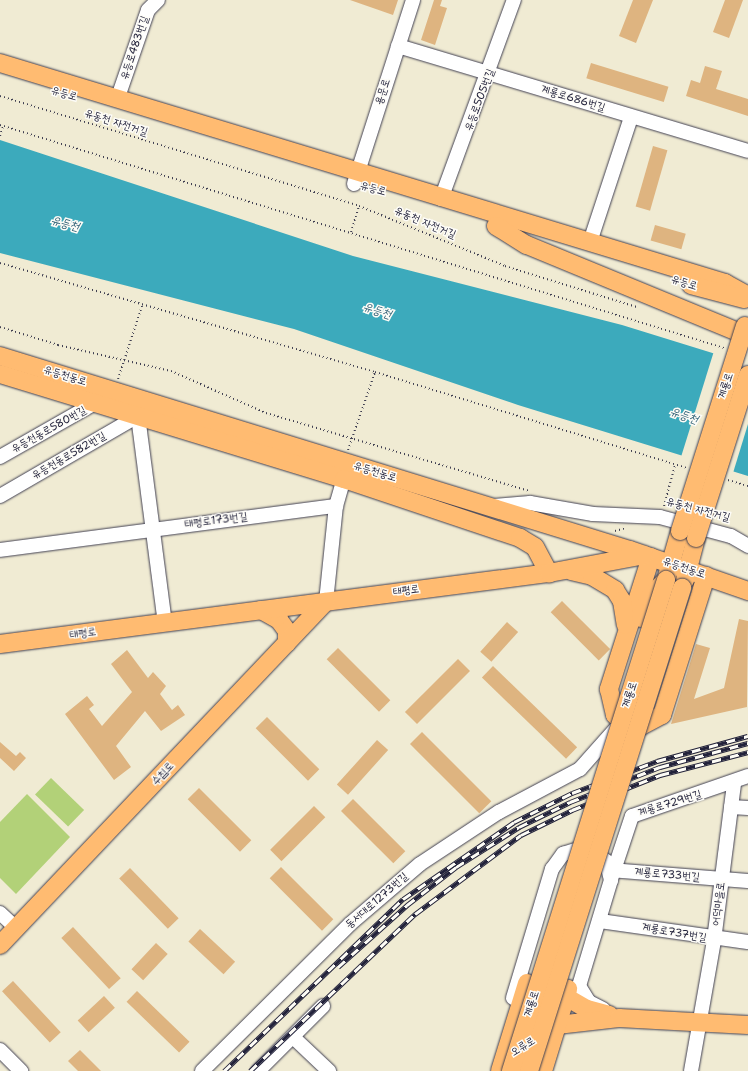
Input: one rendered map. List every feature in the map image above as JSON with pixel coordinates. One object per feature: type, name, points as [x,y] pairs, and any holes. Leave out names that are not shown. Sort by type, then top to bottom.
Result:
[{"type":"main road","name":"유등로","points":[[0,64],[118,100],[356,178],[496,226],[725,296],[748,298]]},
{"type":"main road","name":"유등로","points":[[0,75],[356,178],[442,199],[590,242],[725,283],[748,298]]},
{"type":"main road","points":[[496,226],[527,246],[747,327]]},
{"type":"main road","name":"계룡로","points":[[529,1071],[688,569],[688,535],[747,327]]},
{"type":"main road","name":"유등천동로","points":[[0,356],[347,465],[648,556],[748,591]]},
{"type":"main road","name":"유등천동로","points":[[0,374],[98,402],[138,416],[347,465],[520,538],[535,547],[549,572]]},
{"type":"main road","name":"계룡로","points":[[502,1068],[666,580],[670,563],[688,535],[748,375]]},
{"type":"main road","points":[[648,556],[608,698],[615,715],[622,722],[641,726],[662,715],[706,576]]},
{"type":"main road","name":"태평로","points":[[0,644],[566,570],[648,556]]},
{"type":"main road","points":[[566,570],[592,576],[614,590],[627,619],[624,637]]},
{"type":"main road","points":[[502,1068],[641,618],[652,594],[666,580]]},
{"type":"main road","points":[[543,1071],[557,1025],[571,991],[687,597],[682,588]]},
{"type":"main road","name":"수침로","points":[[0,945],[326,602]]},
{"type":"main road","points":[[261,610],[279,620],[287,632],[287,643]]},
{"type":"main road","points":[[571,991],[587,1009],[619,1018]]},
{"type":"main road","points":[[557,1025],[619,1018],[748,1025]]},
{"type":"street","name":"유등로483번길","points":[[118,100],[148,10],[158,0]]},
{"type":"street","name":"용문로","points":[[356,178],[413,0]]},
{"type":"street","name":"유등로505번길","points":[[442,199],[490,74],[514,0]]},
{"type":"street","name":"계룡로686번길","points":[[398,46],[748,152]]},
{"type":"street","points":[[590,242],[631,117]]},
{"type":"street","name":"유등천동로580번길","points":[[0,457],[98,402]]},
{"type":"street","points":[[138,416],[166,623]]},
{"type":"street","name":"유등천동로582번길","points":[[0,496],[138,416]]},
{"type":"street","points":[[326,602],[336,506],[347,465]]},
{"type":"street","points":[[488,507],[530,503],[593,514],[660,517],[731,536],[748,546]]},
{"type":"street","name":"태평로173번길","points":[[0,550],[336,506]]},
{"type":"street","name":"동서대로1273번길","points":[[202,1071],[350,924],[420,864],[499,812],[580,769],[622,722]]},
{"type":"street","name":"계룡로729번길","points":[[610,871],[632,816],[734,784],[748,776]]},
{"type":"street","name":"어덕마을로","points":[[692,1071],[697,1023],[714,940],[734,784]]},
{"type":"street","points":[[731,807],[748,808]]},
{"type":"street","points":[[502,1068],[504,1029],[557,861],[572,849],[582,848],[591,850],[610,871],[600,921],[571,991]]},
{"type":"street","name":"계룡로733번길","points":[[610,871],[748,881]]},
{"type":"street","points":[[0,914],[16,928]]},
{"type":"street","name":"계룡로737번길","points":[[600,921],[714,940],[748,942]]},
{"type":"street","points":[[258,1071],[324,1006]]},
{"type":"street","name":"오류로","points":[[502,1068],[557,1025]]},
{"type":"street","points":[[293,1037],[329,1071]]},
{"type":"street","points":[[0,1050],[20,1070]]},
{"type":"path","name":"유동천 자전거길","points":[[0,96],[359,206],[499,264],[645,309]]},
{"type":"path","points":[[0,136],[2,126],[351,232],[733,351]]},
{"type":"path","points":[[351,232],[359,206]]},
{"type":"path","points":[[0,263],[142,306],[375,372],[690,469]]},
{"type":"path","points":[[118,381],[123,360],[142,306]]},
{"type":"path","points":[[0,327],[123,360],[171,371],[200,381],[266,413],[533,492]]},
{"type":"path","points":[[347,465],[352,438],[375,372]]},
{"type":"path","points":[[663,508],[675,465]]},
{"type":"path","points":[[726,480],[748,486]]},
{"type":"path","name":"유동천 자전거길","points":[[655,508],[671,510]]},
{"type":"green space","points":[[51,778],[84,810],[68,826],[35,795]]},
{"type":"green space","points":[[27,794],[70,837],[16,894],[0,878],[0,822]]},
{"type":"water","name":"유등천","points":[[0,140],[353,256],[622,325],[748,364],[748,476],[518,405],[294,329],[0,253]]},
{"type":"pier","points":[[714,351],[748,361],[748,424],[733,473],[681,457]]},
{"type":"building","points":[[350,0],[398,0],[393,15]]},
{"type":"building","points":[[434,0],[442,0],[440,6],[447,8],[435,45],[421,40]]},
{"type":"building","points":[[633,0],[653,0],[636,43],[619,36]]},
{"type":"building","points":[[725,0],[743,0],[729,38],[713,32]]},
{"type":"building","points":[[591,63],[668,87],[664,102],[586,78]]},
{"type":"building","points":[[705,66],[722,71],[716,89],[748,99],[748,116],[686,96],[691,80],[700,83]]},
{"type":"building","points":[[653,146],[667,150],[650,211],[636,207]]},
{"type":"building","points":[[655,225],[686,234],[681,249],[651,240]]},
{"type":"building","points":[[562,601],[610,649],[599,660],[551,612]]},
{"type":"building","points":[[739,619],[748,621],[747,707],[671,724],[696,644],[710,648],[694,699],[724,688]]},
{"type":"building","points":[[507,622],[518,632],[491,662],[480,652]]},
{"type":"building","points":[[338,648],[390,700],[379,712],[327,659]]},
{"type":"building","points":[[127,650],[148,678],[153,672],[166,686],[160,694],[172,710],[178,705],[185,715],[161,731],[145,711],[116,746],[131,767],[114,780],[65,714],[87,696],[94,705],[89,709],[102,726],[132,692],[111,664]]},
{"type":"building","points":[[458,659],[470,671],[417,724],[405,712]]},
{"type":"building","points":[[493,666],[577,747],[566,759],[482,678]]},
{"type":"building","points":[[267,717],[319,769],[308,781],[256,728]]},
{"type":"building","points":[[422,732],[491,801],[479,813],[410,744]]},
{"type":"building","points":[[377,740],[388,750],[348,795],[337,785]]},
{"type":"building","points":[[0,742],[16,756],[20,752],[26,758],[14,771],[0,758]]},
{"type":"building","points":[[199,788],[251,840],[240,852],[188,799]]},
{"type":"building","points":[[353,799],[405,851],[393,863],[341,811]]},
{"type":"building","points":[[314,806],[325,817],[281,861],[270,850]]},
{"type":"building","points":[[281,867],[333,919],[322,931],[270,878]]},
{"type":"building","points":[[130,868],[179,918],[168,929],[119,878]]},
{"type":"building","points":[[73,927],[121,978],[109,989],[61,938]]},
{"type":"building","points":[[200,929],[235,962],[224,974],[188,941]]},
{"type":"building","points":[[156,943],[168,954],[143,980],[131,969]]},
{"type":"building","points":[[13,981],[61,1032],[50,1042],[2,991]]},
{"type":"building","points":[[137,991],[190,1042],[179,1053],[127,1002]]},
{"type":"building","points":[[104,996],[115,1008],[89,1032],[78,1021]]},
{"type":"building","points":[[80,1050],[101,1071],[78,1071],[68,1061]]},
{"type":"railway","points":[[224,1071],[403,899],[514,822],[572,793],[657,761],[748,736]]},
{"type":"railway","points":[[338,967],[407,905],[456,867],[519,827],[570,802],[660,767],[748,743]]},
{"type":"railway","points":[[250,1071],[415,914],[521,835],[572,810],[660,775],[748,752]]}]
